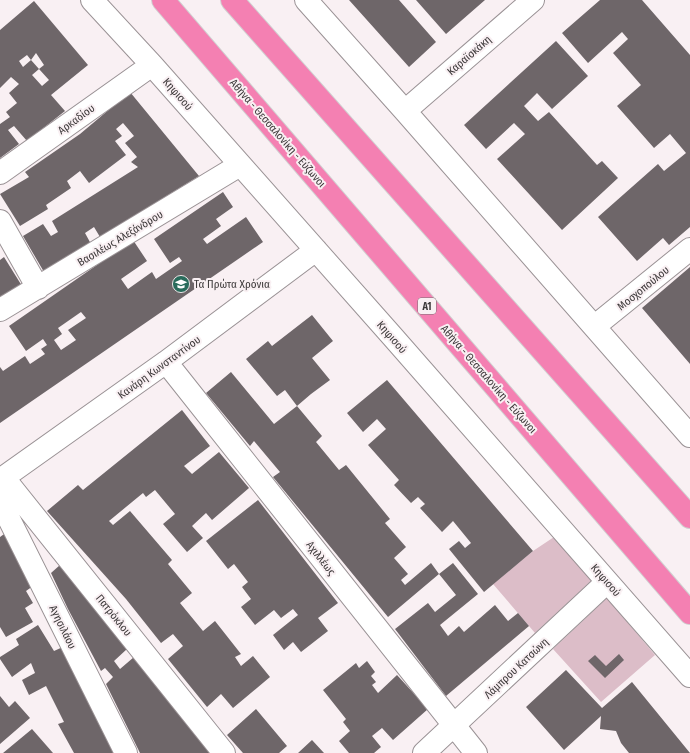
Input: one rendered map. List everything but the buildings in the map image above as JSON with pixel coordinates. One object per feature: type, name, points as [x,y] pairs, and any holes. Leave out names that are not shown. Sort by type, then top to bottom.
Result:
[{"type":"highway","name":"Αθήνα - Θεσσαλονίκη - Εύζωνοι","points":[[163,0],[690,613]]},
{"type":"highway","points":[[232,0],[690,517]]},
{"type":"street","name":"Κηφισού","points":[[92,0],[152,65],[316,250],[690,676]]},
{"type":"street","points":[[306,0],[406,110],[690,436]]},
{"type":"street","name":"Καραϊσκάκη","points":[[406,110],[533,0]]},
{"type":"street","name":"Αρκαδίου","points":[[0,173],[152,65]]},
{"type":"street","name":"Βασιλέως Αλεξάνδρου","points":[[0,310],[240,165]]},
{"type":"street","points":[[0,221],[38,288]]},
{"type":"street","name":"Μοσχοπούλου","points":[[595,326],[690,249]]},
{"type":"street","name":"Κανάρη Κωνσταντίνου","points":[[2,478],[166,362],[316,250]]},
{"type":"street","name":"Αχιλλέως","points":[[166,362],[476,753]]},
{"type":"street","name":"Πατρόκλου","points":[[2,478],[224,753]]},
{"type":"street","name":"Αγησιλάου","points":[[0,501],[126,753]]},
{"type":"street","name":"Λάμπρου Κατσώνη","points":[[424,753],[607,582]]},
{"type":"shaded area","points":[[554,537],[592,580],[535,633],[493,584],[533,551]]},
{"type":"shaded area","points":[[607,598],[655,655],[601,702],[553,649]]},
{"type":"place","name":"Τα Πρώτα Χρόνια","points":[[181,284]]}]
